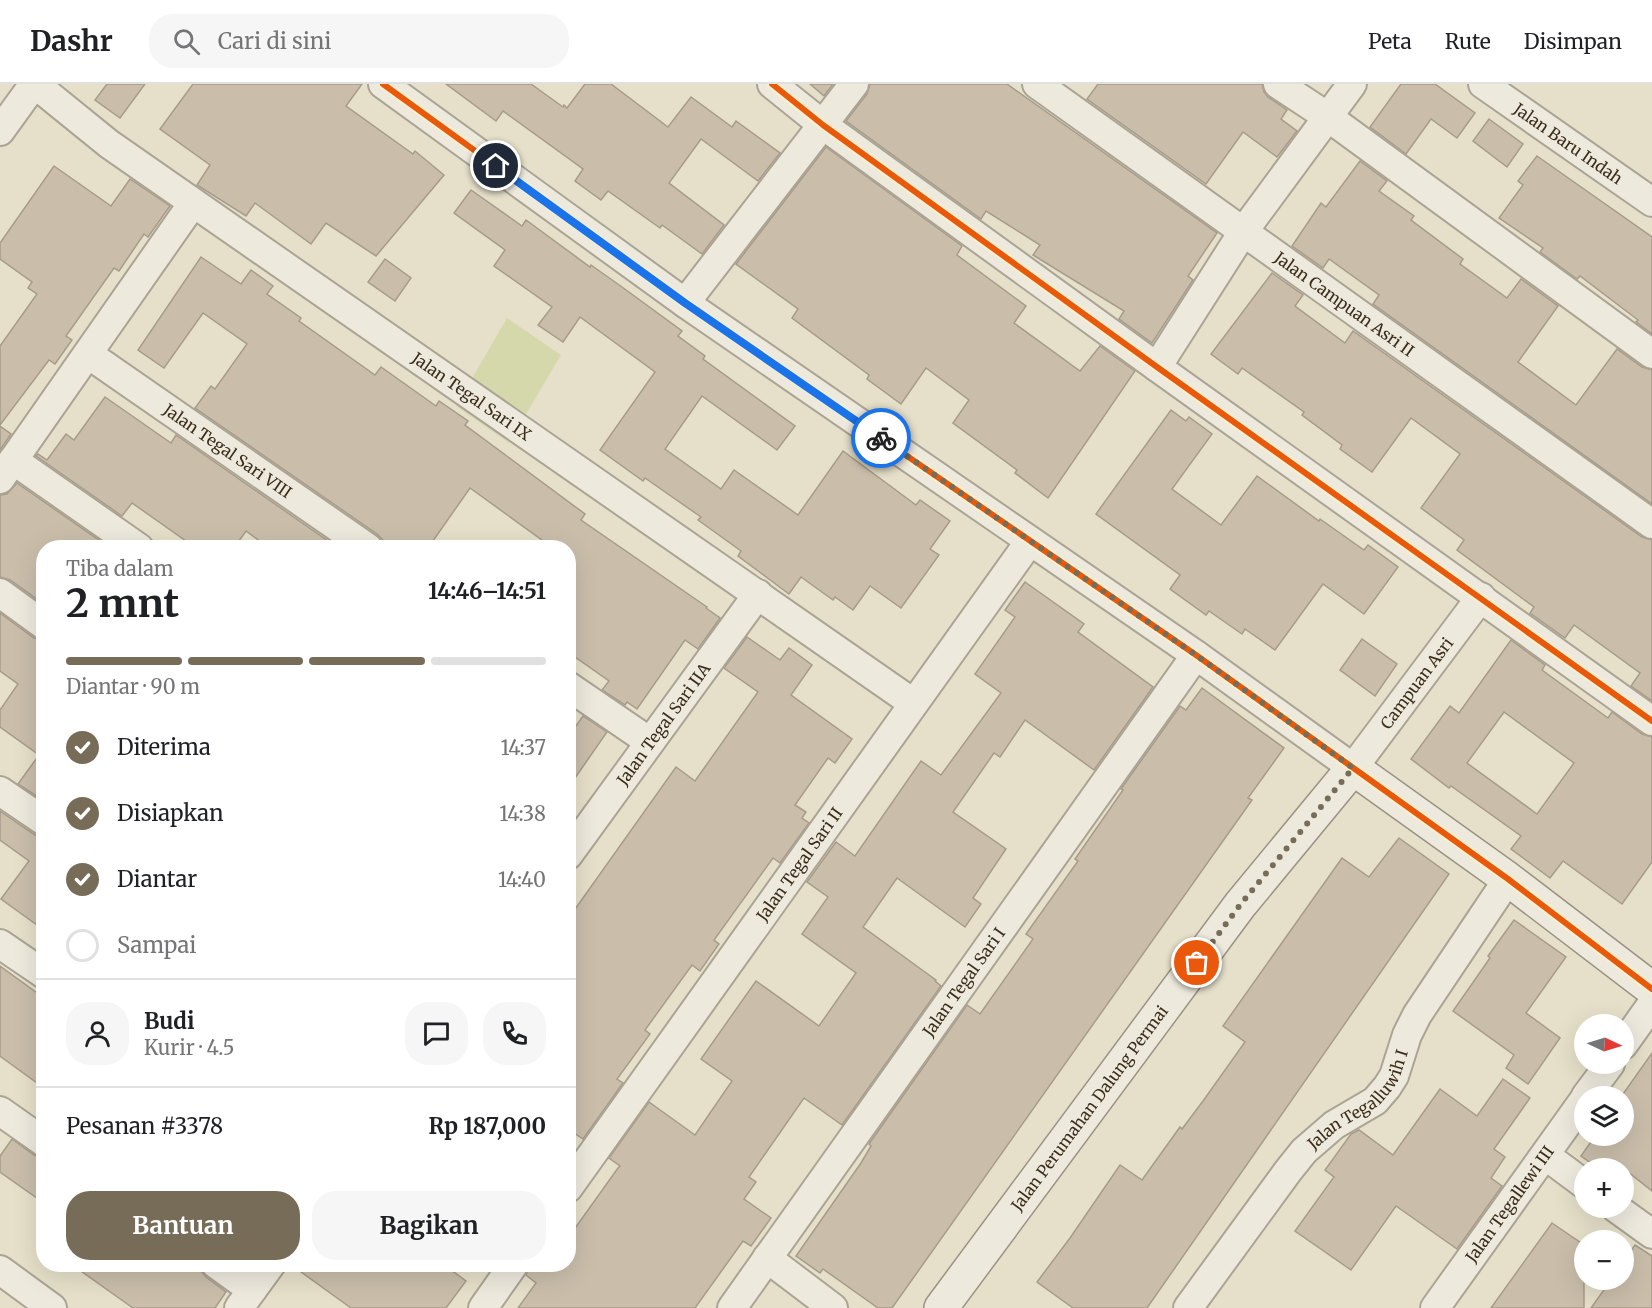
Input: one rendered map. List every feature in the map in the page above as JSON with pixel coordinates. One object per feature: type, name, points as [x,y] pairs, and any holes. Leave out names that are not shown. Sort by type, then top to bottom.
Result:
[{"type":"street","points":[[0,131],[35,84]]},
{"type":"street","name":"Jalan Tegal Sari IX","points":[[35,84],[109,144],[913,703]]},
{"type":"street","points":[[383,84],[685,303],[1196,655],[1508,879],[1652,989]]},
{"type":"street","points":[[772,84],[823,125],[1157,367],[1652,721]]},
{"type":"street","points":[[685,303],[854,84]]},
{"type":"street","name":"Jalan Campuan Asri II","points":[[1037,84],[1652,524]]},
{"type":"street","points":[[1278,84],[1328,117],[1652,354]]},
{"type":"street","points":[[1157,367],[1243,232],[1352,84]]},
{"type":"street","name":"Jalan Baru Indah","points":[[1491,86],[1652,202]]},
{"type":"street","points":[[125,540],[6,470],[194,203]]},
{"type":"street","name":"Jalan Tegal Sari VIII","points":[[88,354],[356,540]]},
{"type":"street","name":"Jalan Tegal Sari II","points":[[576,1177],[1030,541]]},
{"type":"street","points":[[0,594],[36,619]]},
{"type":"street","name":"Jalan Tegal Sari IIA","points":[[576,841],[758,594]]},
{"type":"street","name":"Campuan Asri","points":[[1353,768],[1481,597]]},
{"type":"street","name":"Jalan Tegal Sari I","points":[[732,1308],[1196,655]]},
{"type":"street","points":[[576,691],[650,742]]},
{"type":"street","name":"Jalan Perumahan Dalung Permai","points":[[941,1308],[1240,905],[1353,768]]},
{"type":"street","points":[[0,791],[36,816]]},
{"type":"street","name":"Jalan Tegalluwih I","points":[[1188,1308],[1304,1152],[1334,1125],[1375,1101],[1387,1087],[1394,1076],[1407,1035],[1417,1015],[1508,879]]},
{"type":"street","points":[[0,944],[36,969]]},
{"type":"street","points":[[1634,1029],[1652,1004]]},
{"type":"street","points":[[0,1111],[36,1136]]},
{"type":"street","name":"Jalan Tegallewi III","points":[[1435,1308],[1574,1114]]},
{"type":"street","points":[[1545,1155],[1574,1177]]},
{"type":"street","points":[[1630,1218],[1652,1234]]},
{"type":"street","points":[[767,1258],[833,1308]]},
{"type":"street","points":[[0,1270],[52,1308]]},
{"type":"street","points":[[223,1272],[245,1299],[265,1272]]},
{"type":"street","points":[[483,1308],[508,1272]]},
{"type":"green space","points":[[507,318],[561,355],[509,443],[456,406]]},
{"type":"building","points":[[107,84],[145,84],[120,118],[95,100]]},
{"type":"building","points":[[193,84],[362,84],[346,106],[413,154],[415,151],[444,175],[376,256],[326,223],[311,244],[255,203],[246,216],[197,185],[210,165],[160,129]]},
{"type":"building","points":[[446,84],[531,84],[567,108],[585,84],[611,84],[668,127],[691,97],[732,127],[736,121],[780,153],[758,181],[701,139],[669,183],[724,225],[702,254],[662,225],[660,228],[608,191],[601,200],[575,181],[583,169],[503,111],[496,121]]},
{"type":"building","points":[[810,84],[833,84],[824,96]]},
{"type":"building","points":[[870,84],[1007,84],[1217,233],[1188,276],[1193,280],[1152,343],[1119,319],[1124,311],[1033,255],[1040,245],[986,211],[981,219],[846,121],[867,94]]},
{"type":"building","points":[[1098,84],[1262,84],[1268,97],[1287,110],[1281,119],[1297,131],[1277,157],[1243,132],[1206,184],[1087,99]]},
{"type":"building","points":[[1401,84],[1435,84],[1475,113],[1457,138],[1431,119],[1406,154],[1370,127]]},
{"type":"building","points":[[1489,119],[1523,144],[1507,167],[1473,141]]},
{"type":"building","points":[[826,147],[962,246],[957,255],[1026,306],[1014,323],[1080,371],[1100,346],[1135,371],[1048,498],[1015,473],[1017,470],[953,423],[969,400],[926,368],[901,404],[867,379],[869,375],[792,318],[798,309],[736,264]]},
{"type":"building","points":[[1537,156],[1652,237],[1652,334],[1636,322],[1638,320],[1580,276],[1577,279],[1540,252],[1543,248],[1499,218],[1523,185],[1518,181]]},
{"type":"building","points":[[1360,161],[1387,181],[1379,191],[1414,216],[1411,220],[1463,259],[1460,264],[1507,298],[1521,279],[1558,306],[1518,362],[1576,405],[1617,349],[1642,367],[1652,370],[1652,504],[1373,304],[1379,295],[1329,259],[1323,268],[1292,246],[1321,203],[1326,207]]},
{"type":"building","points":[[54,166],[111,206],[130,179],[170,206],[148,237],[144,234],[119,271],[114,268],[66,336],[72,340],[55,364],[49,360],[0,425],[0,346],[37,294],[28,288],[32,282],[0,259],[0,243]]},
{"type":"building","points":[[471,190],[522,226],[526,220],[590,267],[591,265],[622,287],[682,331],[678,336],[705,356],[703,359],[795,426],[777,450],[702,396],[665,449],[721,489],[734,470],[798,515],[843,451],[916,505],[920,500],[950,521],[930,549],[939,555],[901,608],[870,586],[853,610],[835,597],[833,600],[801,577],[789,594],[738,556],[741,551],[698,520],[701,517],[645,478],[643,481],[600,450],[655,372],[580,317],[563,342],[538,325],[552,307],[494,266],[505,250],[454,213]]},
{"type":"building","points":[[201,257],[241,284],[251,270],[273,286],[267,294],[301,318],[299,321],[375,375],[381,367],[436,406],[439,401],[468,421],[465,425],[585,514],[581,520],[720,618],[698,649],[685,640],[637,709],[627,702],[625,705],[602,690],[609,681],[576,658],[576,540],[542,540],[470,488],[434,540],[383,540],[195,408],[211,386],[215,389],[247,344],[203,313],[164,368],[138,350]]},
{"type":"building","points":[[385,259],[411,278],[395,301],[368,282]]},
{"type":"building","points":[[1272,273],[1303,295],[1295,306],[1345,343],[1353,331],[1642,537],[1652,540],[1652,701],[1631,686],[1640,673],[1574,625],[1565,638],[1530,613],[1534,607],[1457,550],[1464,540],[1421,508],[1460,454],[1411,418],[1372,472],[1340,449],[1342,445],[1302,415],[1304,412],[1242,368],[1238,374],[1211,354]]},
{"type":"building","points":[[105,397],[171,443],[176,435],[327,540],[258,540],[246,531],[240,540],[185,540],[132,503],[122,516],[36,456],[38,454],[47,460],[66,434],[74,440]]},
{"type":"building","points":[[1171,410],[1186,421],[1189,417],[1212,434],[1172,489],[1221,525],[1257,476],[1319,521],[1320,519],[1364,550],[1368,545],[1398,567],[1364,614],[1323,584],[1275,650],[1245,629],[1242,634],[1209,611],[1206,615],[1170,589],[1180,575],[1096,514]]},
{"type":"building","points":[[0,426],[11,434],[0,450]]},
{"type":"building","points":[[17,483],[99,540],[36,540],[36,598],[10,580],[0,577],[0,495],[7,494]]},
{"type":"building","points":[[1025,582],[1084,624],[1078,632],[1153,687],[1094,770],[1025,720],[1000,757],[994,753],[953,812],[1006,849],[973,898],[981,904],[965,927],[897,878],[863,927],[941,986],[842,1125],[804,1098],[749,1177],[756,1182],[744,1199],[771,1218],[751,1246],[743,1241],[695,1308],[518,1308],[536,1283],[526,1275],[527,1272],[576,1272],[576,1227],[620,1166],[609,1158],[649,1102],[695,1135],[732,1081],[701,1059],[756,981],[819,1026],[856,973],[802,934],[828,897],[807,882],[836,842],[855,856],[921,761],[941,775],[1001,693],[975,674],[1015,617],[1005,610]]},
{"type":"building","points":[[0,613],[36,639],[36,753],[0,727],[0,710],[18,684],[0,671]]},
{"type":"building","points":[[747,637],[780,660],[789,648],[812,665],[791,695],[852,739],[835,763],[828,758],[795,805],[806,812],[802,818],[809,823],[780,863],[773,858],[714,940],[719,944],[700,971],[692,965],[645,1030],[650,1034],[617,1079],[623,1083],[583,1139],[576,1134],[576,908],[676,767],[695,781],[758,692],[724,668]]},
{"type":"building","points":[[1362,639],[1397,664],[1375,696],[1340,670]]},
{"type":"building","points":[[1511,640],[1545,665],[1542,670],[1608,718],[1612,712],[1642,734],[1652,737],[1652,862],[1622,904],[1563,861],[1550,878],[1511,849],[1521,836],[1451,786],[1449,788],[1411,759],[1450,706],[1459,713]],"holes":[[[1504,712],[1574,763],[1537,814],[1467,763]]]},
{"type":"building","points":[[1202,688],[1284,748],[1248,798],[1252,800],[892,1308],[878,1308],[823,1269],[820,1273],[796,1256],[861,1163],[871,1146],[869,1144],[967,1005],[980,1014],[1033,939],[1026,934],[1078,861],[1075,859],[1123,790],[1121,789],[1180,706],[1186,710]]},
{"type":"building","points":[[583,716],[607,732],[576,777],[576,726]]},
{"type":"building","points":[[36,759],[36,796],[18,784]]},
{"type":"building","points":[[0,811],[36,835],[36,924],[1,899],[29,861],[0,840]]},
{"type":"building","points":[[1399,838],[1449,874],[1147,1308],[1073,1308],[1037,1282],[1120,1165],[1142,1180],[1180,1127],[1182,1129],[1203,1101],[1245,1042],[1223,1026],[1342,858],[1369,877]]},
{"type":"building","points":[[1514,920],[1566,957],[1526,1013],[1560,1038],[1528,1084],[1506,1068],[1514,1055],[1453,1011]]},
{"type":"building","points":[[0,966],[36,992],[36,1082],[0,1056]]},
{"type":"building","points":[[1652,1053],[1652,1191],[1634,1177],[1634,1158],[1584,1158],[1581,1156],[1588,1146],[1634,1146],[1634,1086],[1629,1086]]},
{"type":"building","points":[[1503,1079],[1530,1098],[1494,1149],[1505,1157],[1491,1178],[1502,1186],[1457,1249],[1396,1206],[1351,1270],[1295,1231],[1334,1177],[1325,1170],[1351,1134],[1359,1130],[1393,1155],[1440,1089],[1477,1116]]},
{"type":"building","points":[[12,1139],[36,1156],[36,1197],[0,1172],[0,1156]]},
{"type":"building","points":[[1552,1223],[1574,1238],[1574,1290],[1584,1290],[1584,1308],[1491,1308]]},
{"type":"building","points":[[1634,1246],[1652,1256],[1652,1308],[1591,1308],[1604,1290],[1634,1290]]},
{"type":"building","points":[[82,1272],[202,1272],[226,1292],[215,1308],[133,1308]]},
{"type":"building","points":[[301,1272],[454,1272],[466,1281],[446,1308],[351,1308]]},
{"type":"cycle path","points":[[383,84],[685,303],[1196,655],[1508,879],[1652,989]]},
{"type":"cycle path","points":[[772,84],[823,125],[1157,367],[1652,721]]},
{"type":"way so far","points":[[881,438],[1196,655],[1353,768],[1240,905],[1197,963]]},
{"type":"route","points":[[496,166],[685,303],[881,438]]}]
